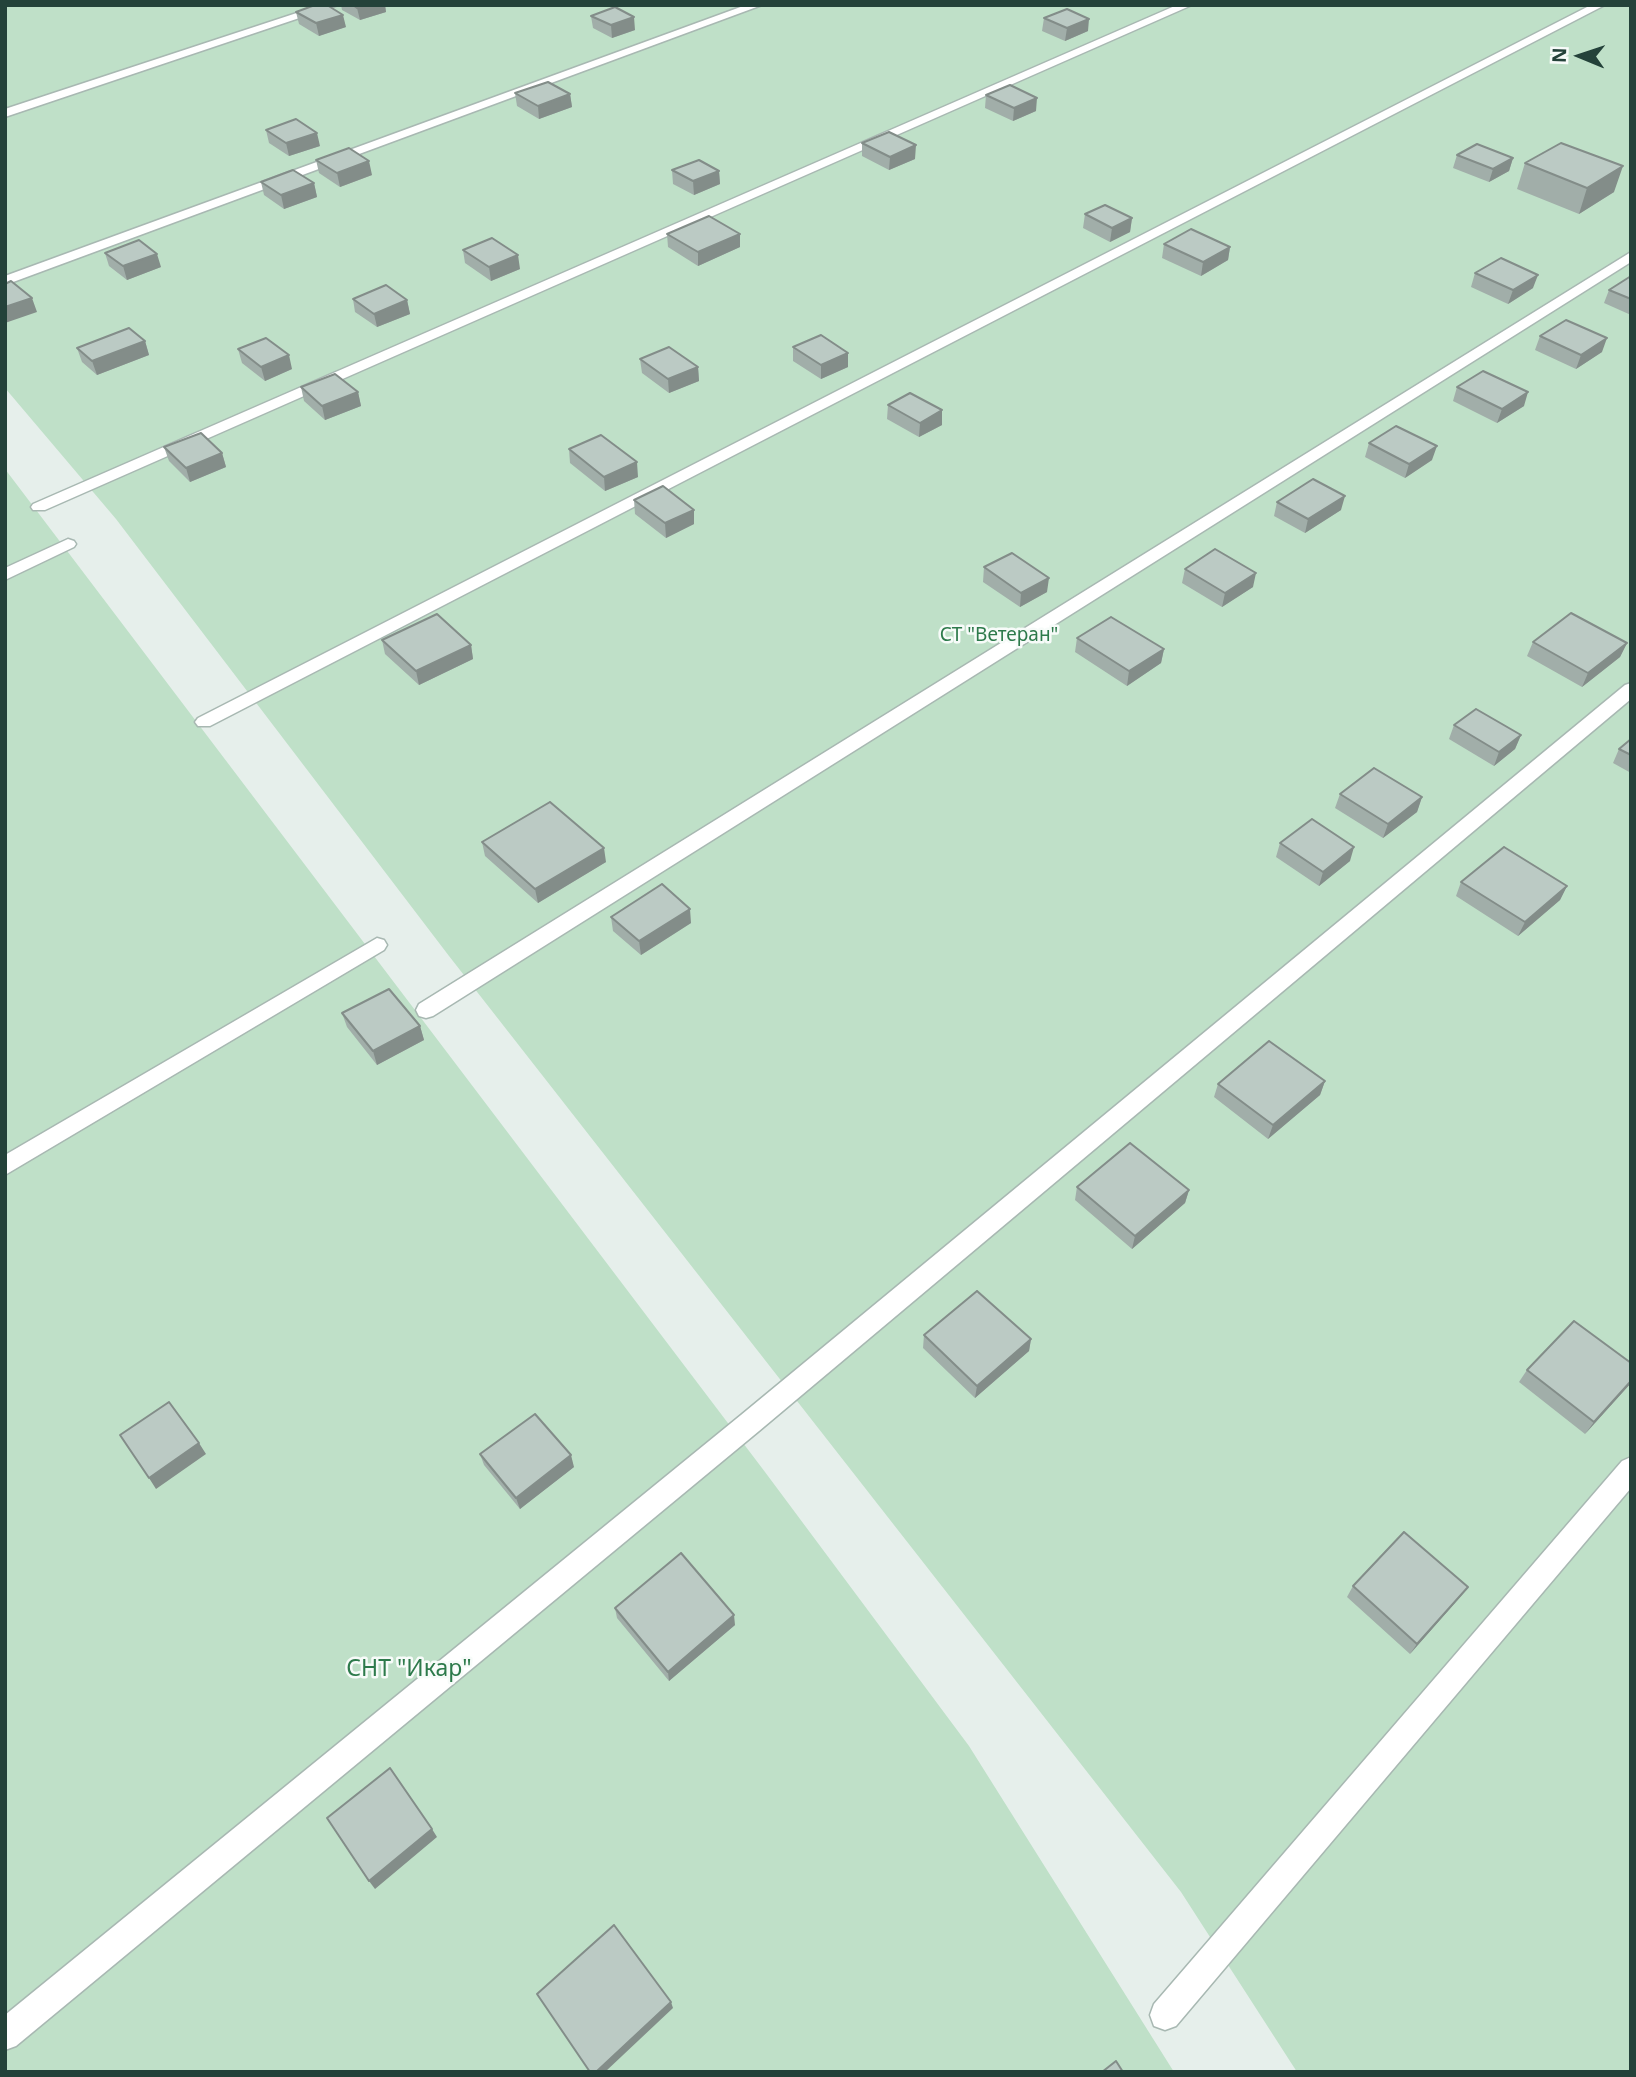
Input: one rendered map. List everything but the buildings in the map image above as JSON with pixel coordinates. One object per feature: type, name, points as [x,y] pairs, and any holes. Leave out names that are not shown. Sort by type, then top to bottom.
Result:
[{"type":"lane","points":[[5,113],[332,5]]},
{"type":"lane","points":[[5,281],[757,5]]},
{"type":"lane","points":[[39,507],[1187,5]]},
{"type":"lane","points":[[204,722],[1600,5]]},
{"type":"lane","points":[[426,1010],[1631,256]]},
{"type":"lane","points":[[5,575],[68,544]]},
{"type":"lane","points":[[5,2035],[750,1423],[1631,689]]},
{"type":"lane","points":[[5,1166],[377,945]]},
{"type":"lane","points":[[1165,2015],[1631,1469]]},
{"type":"green space","name":"СТ \"Ветеран\"","points":[[5,5],[1631,5],[1631,2072],[1297,2072],[1181,1892],[449,956],[116,519],[5,388]]},
{"type":"green space","name":"СНТ \"Икар\"","points":[[5,469],[765,1472],[969,1746],[1174,2072],[5,2072]]}]
